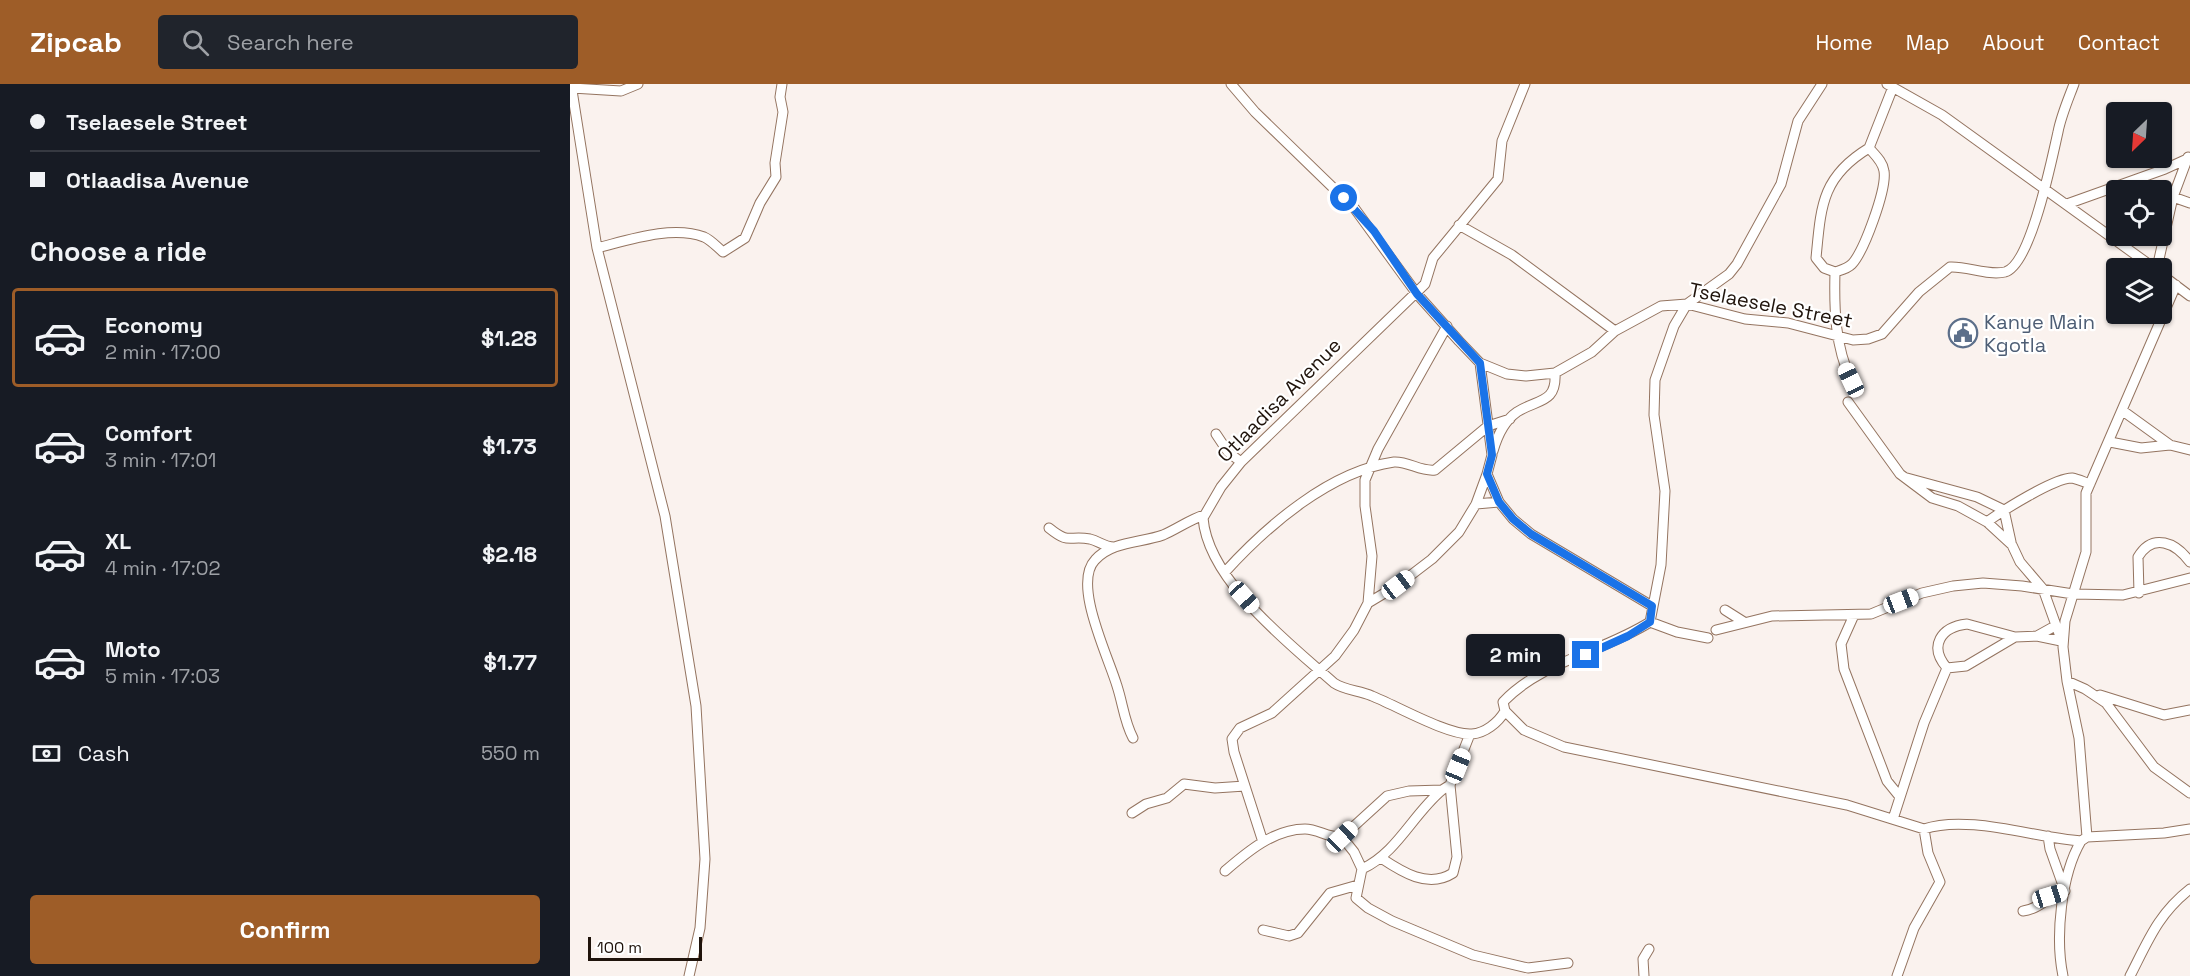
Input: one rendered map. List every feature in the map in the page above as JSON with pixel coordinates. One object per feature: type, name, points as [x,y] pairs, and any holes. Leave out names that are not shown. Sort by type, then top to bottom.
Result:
[{"type":"street","points":[[638,84],[621,91],[571,86],[597,248],[665,516],[696,706],[705,860],[700,928],[689,976]]},
{"type":"street","points":[[597,248],[634,239],[683,233],[706,238],[723,252],[745,238],[760,203],[776,177],[775,163],[783,112],[780,97],[782,84]]},
{"type":"street","name":"Tselaesele Street","points":[[1231,84],[1255,112],[1355,209],[1417,294],[1480,363],[1507,374],[1526,376],[1555,373],[1592,352],[1615,331],[1655,308],[1687,304],[1745,319],[1788,323],[1838,334],[1853,340],[1868,339],[1882,334],[1919,292],[1950,267],[2003,273],[2012,269],[2024,248],[2045,191],[2058,131],[2074,84]]},
{"type":"street","name":"Otlaadisa Avenue","points":[[1204,515],[1221,487],[1241,462],[1369,336],[1417,294],[1428,278],[1433,258],[1497,179],[1502,141],[1525,84]]},
{"type":"street","points":[[1650,622],[1661,565],[1665,491],[1654,415],[1655,380],[1674,326],[1687,304],[1729,274],[1737,264],[1781,184],[1798,121],[1822,84]]},
{"type":"street","points":[[1907,94],[1912,84]]},
{"type":"street","points":[[1835,272],[1821,265],[1816,258],[1825,195],[1839,169],[1869,148],[1890,86],[1942,115],[2141,258]]},
{"type":"street","points":[[1835,272],[1851,265],[1857,256],[1881,196],[1885,181],[1883,166],[1869,148]]},
{"type":"street","points":[[2067,204],[2165,169],[2188,157]]},
{"type":"street","points":[[2158,258],[2173,197],[2188,157]]},
{"type":"street","points":[[2173,197],[2190,203]]},
{"type":"street","points":[[1460,225],[1512,255],[1615,331]]},
{"type":"street","points":[[1835,272],[1834,304],[1838,334],[1842,356],[1851,380]]},
{"type":"street","points":[[2172,282],[2190,296]]},
{"type":"street","points":[[2062,644],[2065,621],[2086,552],[2085,502],[2090,484],[2176,285]]},
{"type":"street","points":[[1263,842],[1232,744],[1235,734],[1240,728],[1272,713],[1321,671],[1354,630],[1368,603],[1372,556],[1365,506],[1368,471],[1447,326]]},
{"type":"street","points":[[1480,363],[1492,455]]},
{"type":"street","points":[[1368,603],[1432,560],[1460,532],[1476,504],[1500,433],[1515,413],[1543,401],[1553,393],[1556,384],[1555,373]]},
{"type":"street","points":[[1848,402],[1905,477],[1932,498],[1958,506],[1987,522],[2012,545]]},
{"type":"street","points":[[2123,411],[2170,445]]},
{"type":"street","points":[[1225,572],[1270,527],[1294,508],[1342,479],[1393,462],[1435,470],[1488,426],[1510,418]]},
{"type":"street","points":[[1216,434],[1228,452],[1241,462]]},
{"type":"street","points":[[2110,442],[2141,448],[2170,445],[2190,450]]},
{"type":"street","points":[[1487,474],[1499,502],[1513,519],[1531,534],[1652,606]]},
{"type":"street","points":[[1905,477],[1993,503],[2004,510],[2012,545],[2020,562],[2043,589],[2062,644],[2079,738],[2084,839],[2065,891],[2060,920],[2063,976]]},
{"type":"street","points":[[1987,522],[2004,510],[2065,480],[2071,478],[2090,484]]},
{"type":"street","points":[[1958,506],[1962,493]]},
{"type":"street","points":[[1476,504],[1499,502]]},
{"type":"street","points":[[1132,738],[1126,726],[1112,668],[1103,648],[1087,582],[1090,567],[1095,559],[1116,548],[1163,535],[1204,515]]},
{"type":"street","points":[[1204,515],[1203,522],[1214,553],[1225,572],[1266,623],[1344,690],[1354,690],[1371,695],[1455,731],[1470,734],[1493,725],[1505,711]]},
{"type":"street","points":[[1049,528],[1063,539],[1090,539],[1106,547],[1116,548]]},
{"type":"street","points":[[2139,593],[2138,557],[2150,544],[2163,542],[2172,544],[2181,549],[2190,562]]},
{"type":"street","points":[[1716,630],[1784,615],[1871,614],[1922,593],[1953,586],[1983,583],[2097,596],[2139,593],[2190,578]]},
{"type":"street","points":[[1725,610],[1744,622]]},
{"type":"street","points":[[1854,615],[1841,645],[1844,669],[1887,781],[1900,797]]},
{"type":"street","points":[[1650,622],[1677,632],[1708,638]]},
{"type":"street","points":[[1650,622],[1628,636],[1536,675],[1503,702],[1505,711],[1524,730],[1564,747],[1847,805],[1924,829],[1935,826],[1972,826],[2084,839],[2164,833],[2190,828]]},
{"type":"street","points":[[1947,668],[1940,660],[1937,647],[1948,629],[1955,626],[1967,624],[2015,637],[2037,636],[2062,644]]},
{"type":"street","points":[[2037,636],[2055,626]]},
{"type":"street","points":[[1947,668],[1966,666],[2015,637]]},
{"type":"street","points":[[1893,819],[1924,723],[1947,668]]},
{"type":"street","points":[[2067,681],[2095,694],[2164,715],[2190,710]]},
{"type":"street","points":[[2095,694],[2119,717],[2154,767],[2190,793]]},
{"type":"street","points":[[1362,869],[1381,858],[1428,801],[1446,788],[1470,734]]},
{"type":"street","points":[[1132,813],[1146,804],[1167,798],[1184,784],[1215,788],[1245,786]]},
{"type":"street","points":[[1225,871],[1263,842],[1293,830],[1306,829],[1334,838],[1342,837],[1388,796],[1408,791],[1446,788]]},
{"type":"street","points":[[1381,858],[1411,876],[1442,879],[1453,873],[1457,857],[1446,788]]},
{"type":"street","points":[[1897,976],[1914,928],[1940,882],[1928,853],[1924,829]]},
{"type":"street","points":[[2048,836],[2050,849],[2065,891]]},
{"type":"street","points":[[1342,837],[1354,852],[1362,869],[1356,898],[1368,908],[1412,930],[1434,936],[1446,945],[1519,967],[1543,968],[1568,963]]},
{"type":"street","points":[[1263,930],[1291,936],[1304,927],[1330,893],[1358,885]]},
{"type":"street","points":[[2130,976],[2160,917],[2170,904],[2190,889]]},
{"type":"street","points":[[2023,911],[2036,909],[2050,896],[2065,891]]},
{"type":"street","points":[[1644,976],[1643,959],[1649,949]]},
{"type":"place","name":"Kanye Main Kgotla","points":[[1963,333]]},
{"type":"route","points":[[1344,198],[1374,231],[1417,294],[1480,363],[1492,455],[1487,474],[1499,502],[1513,519],[1531,534],[1565,552],[1652,606],[1650,622],[1628,636],[1586,655]]}]
